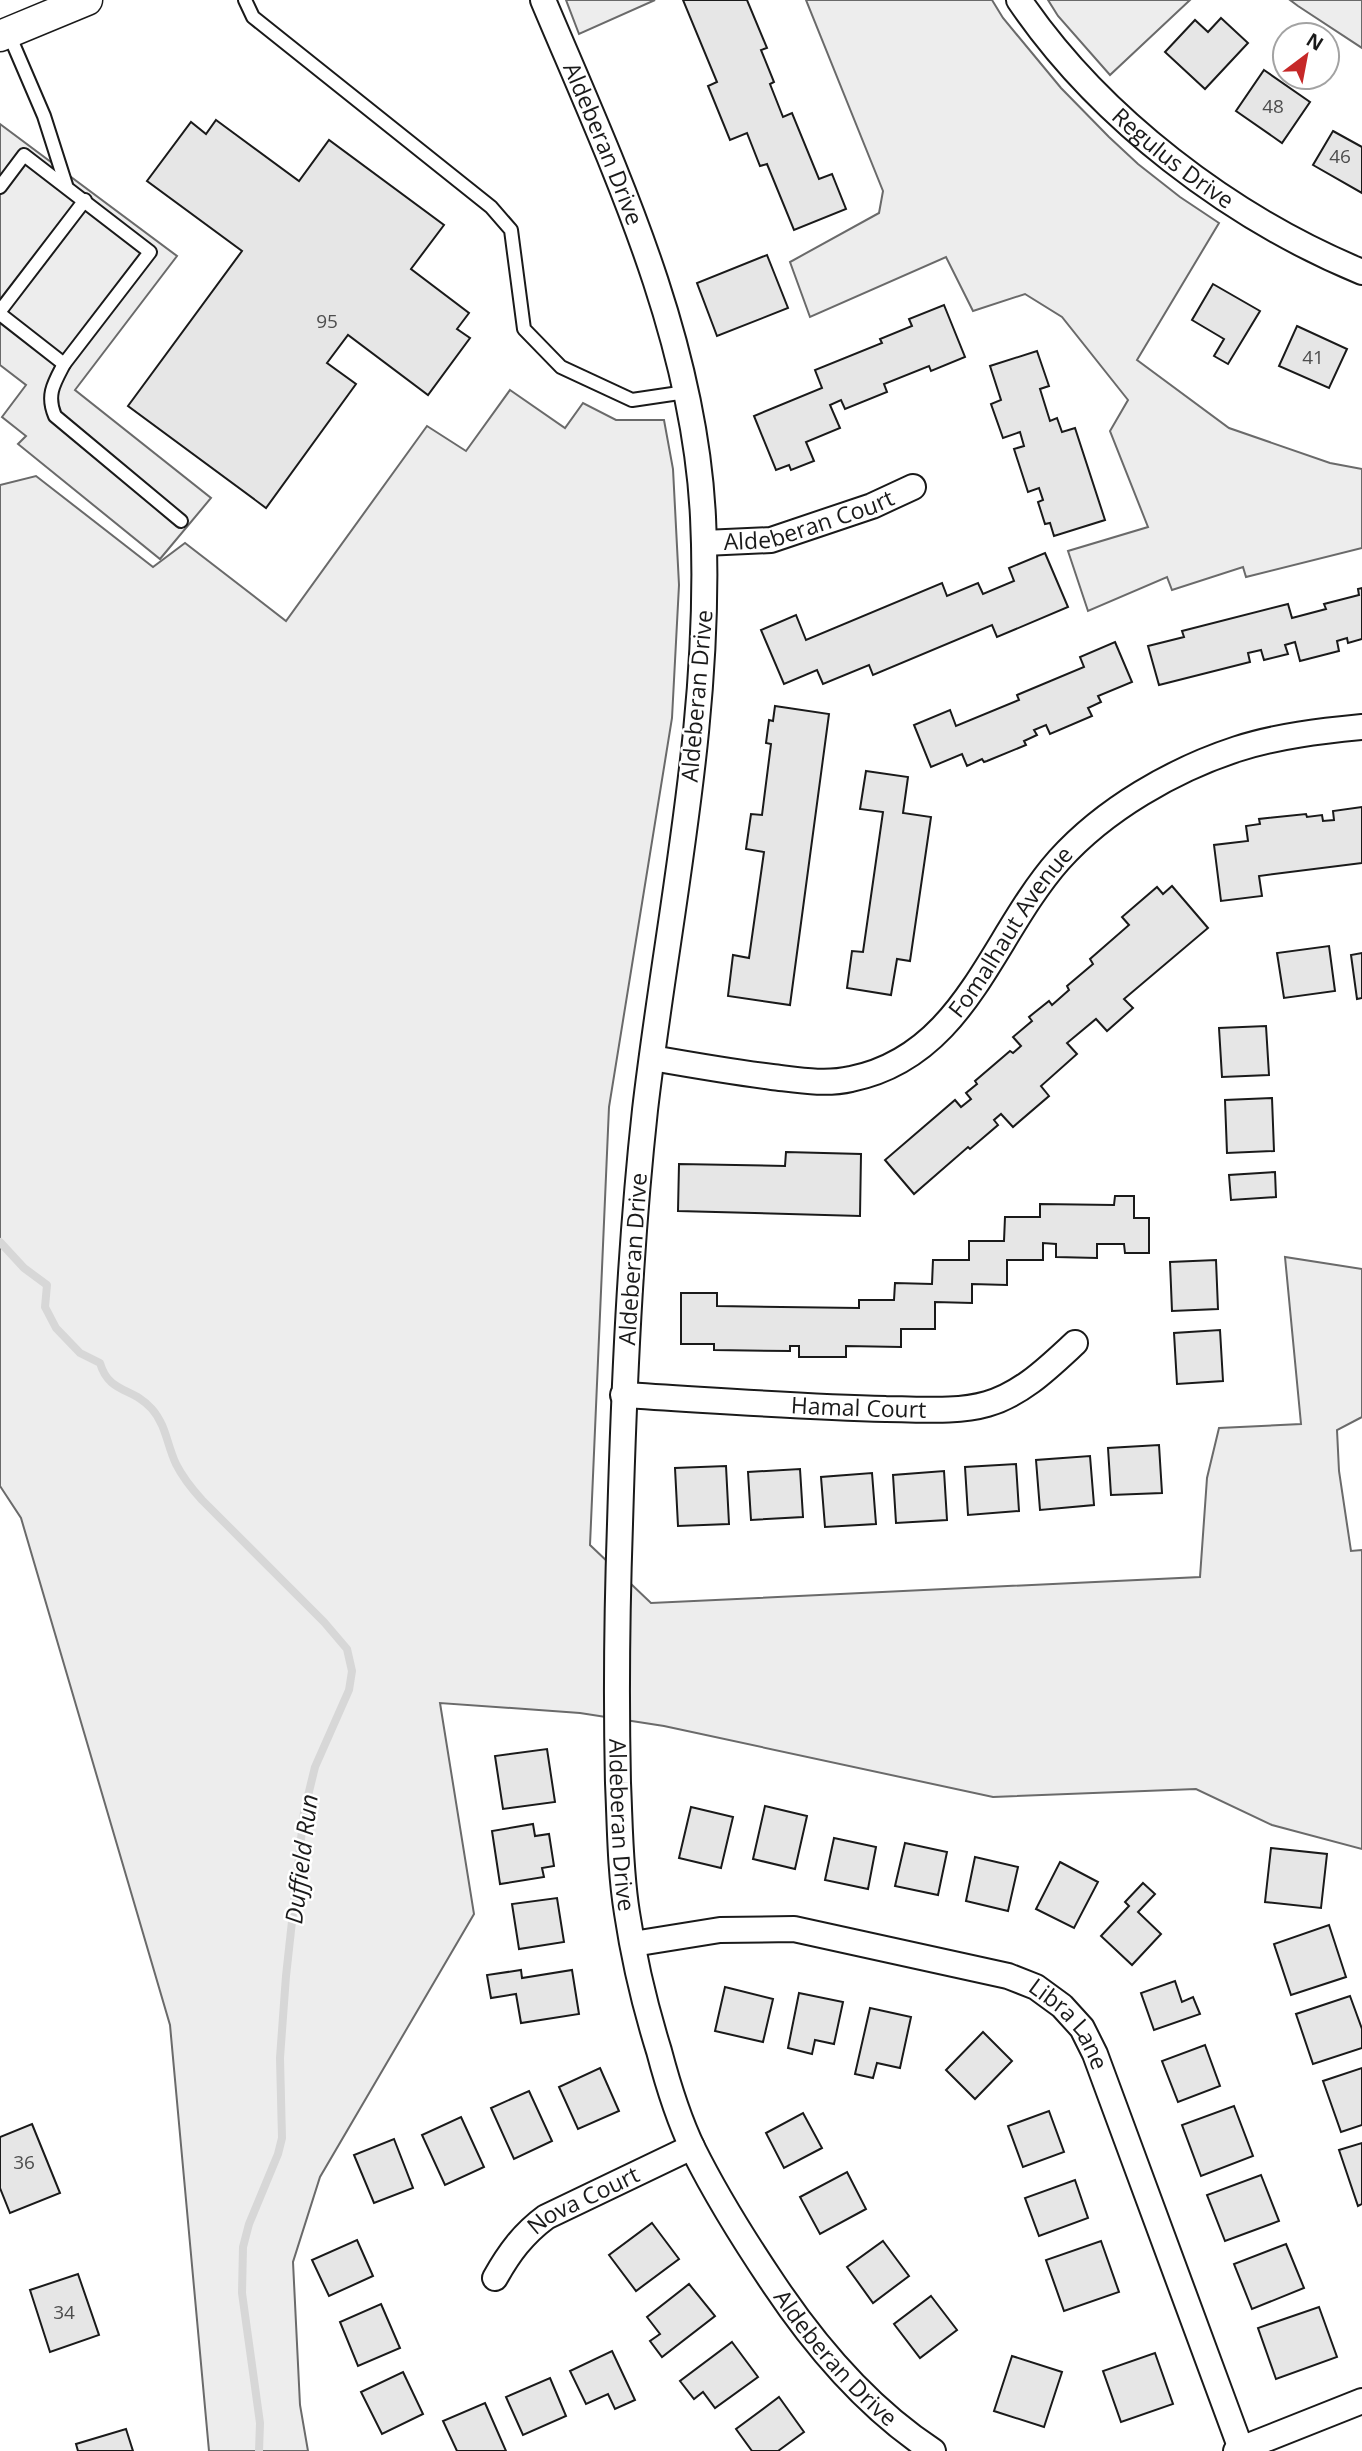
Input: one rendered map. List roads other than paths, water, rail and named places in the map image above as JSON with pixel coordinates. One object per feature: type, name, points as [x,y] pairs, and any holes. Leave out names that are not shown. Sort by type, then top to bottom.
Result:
[{"type":"street","points":[[4,34],[87,0]]},
{"type":"street","name":"Aldeberan Drive","points":[[543,0],[654,275],[686,392],[699,474],[704,544],[706,607],[701,693],[652,1058],[638,1185],[623,1395],[617,1732],[623,1880],[633,1944],[642,1998],[670,2089],[692,2147],[756,2258],[810,2333],[869,2398],[908,2434],[933,2451]]},
{"type":"street","name":"Regulus Drive","points":[[1019,0],[1060,53],[1161,153],[1247,213],[1362,272]]},
{"type":"street","name":"Aldeberan Court","points":[[704,544],[771,540],[872,506],[913,487]]},
{"type":"street","name":"Fomalhaut Avenue","points":[[652,1058],[820,1082],[851,1079],[890,1067],[911,1056],[953,1018],[1031,895],[1060,859],[1107,818],[1146,791],[1237,749],[1303,734],[1362,727]]},
{"type":"street","name":"Hamal Court","points":[[623,1395],[824,1408],[963,1408],[987,1404],[1012,1394],[1040,1376],[1075,1343]]},
{"type":"street","name":"Libra Lane","points":[[633,1944],[720,1930],[794,1929],[1008,1976],[1036,1987],[1062,2006],[1082,2028],[1108,2087],[1239,2450]]},
{"type":"street","name":"Nova Court","points":[[495,2278],[510,2251],[526,2232],[546,2217],[692,2147]]},
{"type":"street","points":[[1239,2450],[1362,2401]]},
{"type":"lane","points":[[244,0],[253,17],[491,207],[510,230],[524,328],[561,367],[632,400],[686,392]]},
{"type":"lane","points":[[4,34],[44,116],[66,186]]},
{"type":"lane","points":[[0,187],[24,155],[150,252],[64,364],[52,387],[50,404],[55,416],[181,520]]},
{"type":"lane","points":[[64,364],[0,312],[85,200]]},
{"type":"waterway","name":"Duffield Run","points":[[0,1242],[24,1268],[47,1285],[45,1307],[56,1328],[80,1353],[100,1363],[109,1380],[145,1402],[157,1415],[176,1464],[188,1483],[324,1622],[347,1649],[352,1671],[349,1690],[315,1767],[304,1812],[280,2058],[282,2138],[243,2247],[242,2293],[260,2423],[259,2451]]}]
